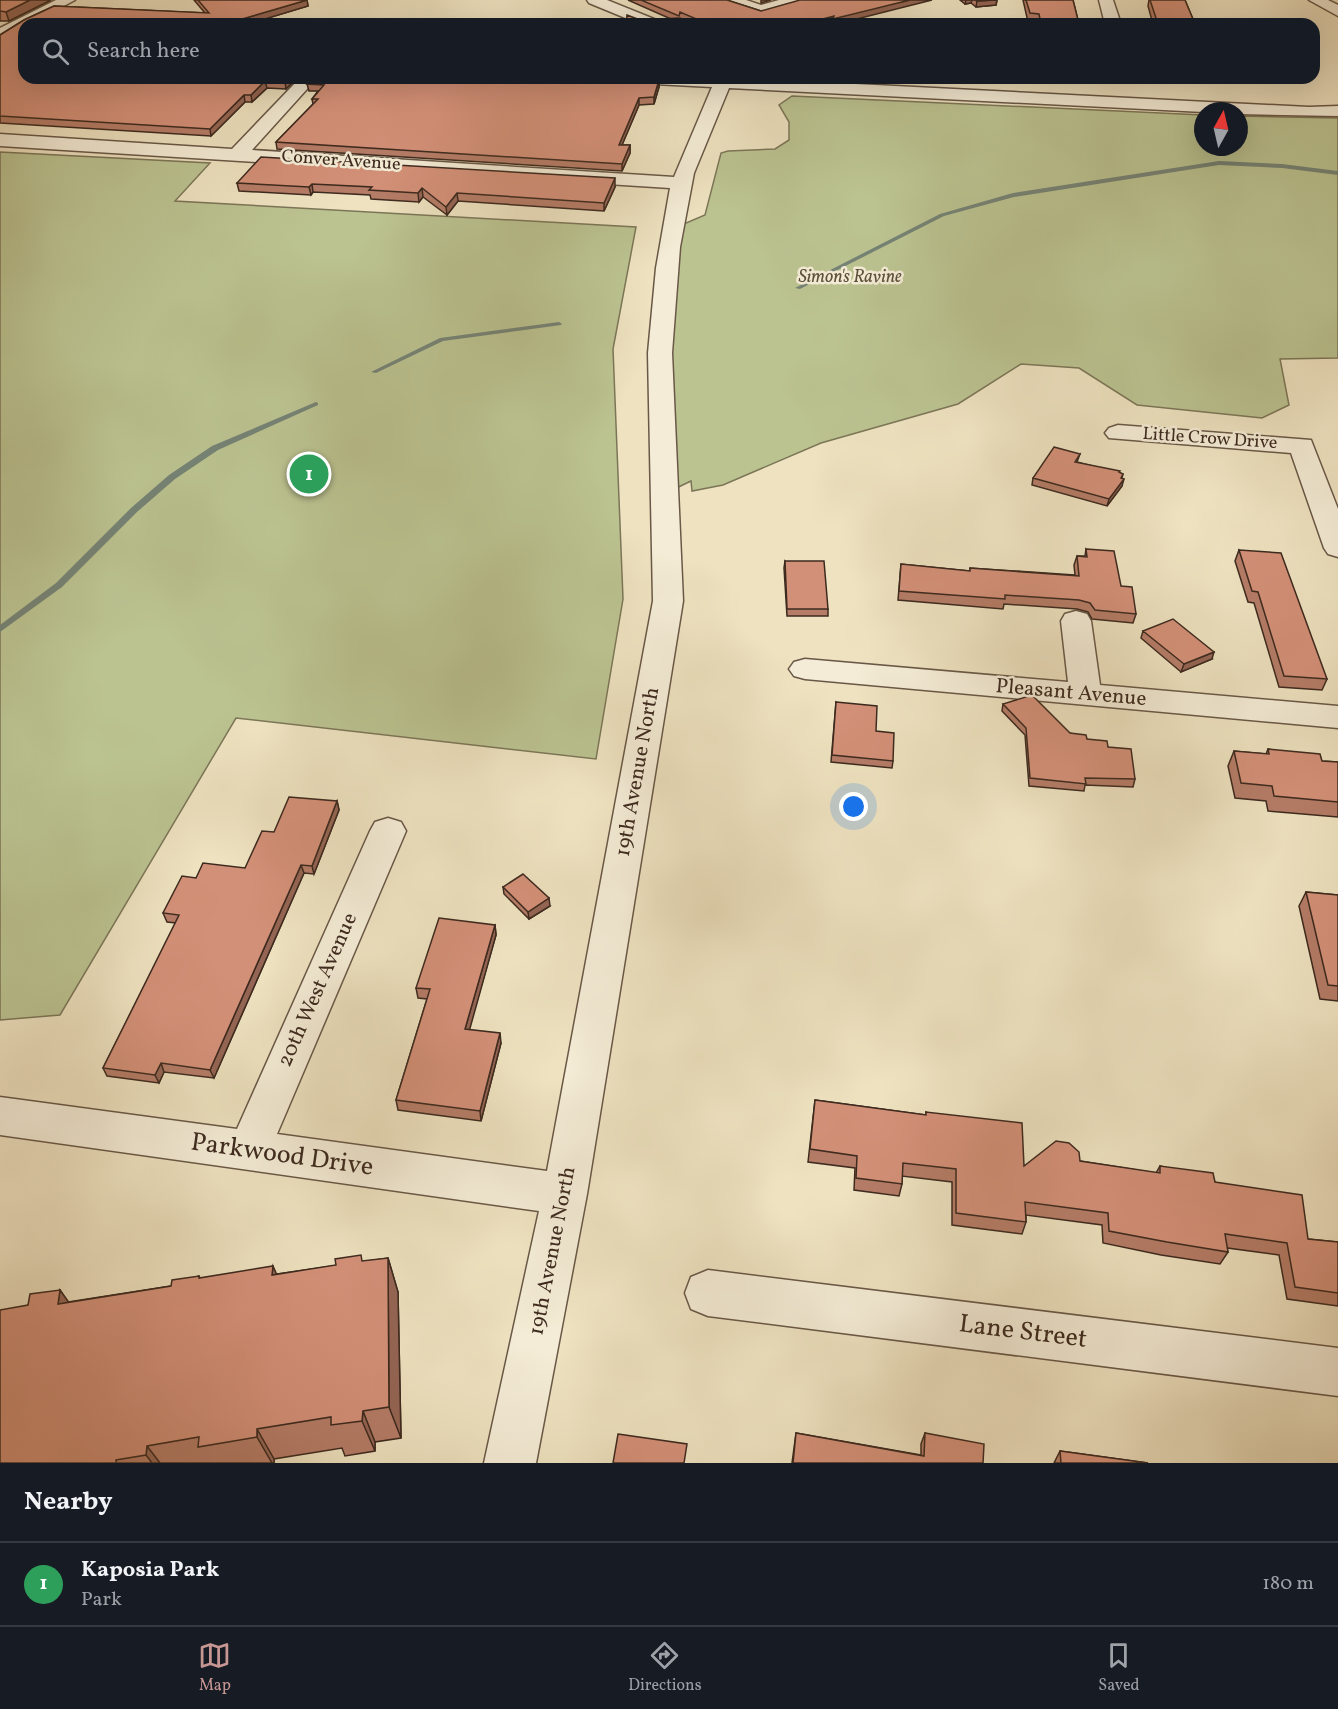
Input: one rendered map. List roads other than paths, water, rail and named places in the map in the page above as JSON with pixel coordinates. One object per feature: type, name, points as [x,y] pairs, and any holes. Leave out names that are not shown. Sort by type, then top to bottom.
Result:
[{"type":"street","points":[[31,18],[68,0]]},
{"type":"street","points":[[594,0],[638,18]]},
{"type":"street","points":[[609,7],[636,0]]},
{"type":"street","points":[[730,0],[760,9],[796,0]]},
{"type":"street","points":[[1106,0],[1111,18]]},
{"type":"street","points":[[1316,0],[1338,11]]},
{"type":"street","points":[[0,35],[18,24]]},
{"type":"street","points":[[238,154],[303,84]]},
{"type":"street","name":"19th Avenue North","points":[[510,1463],[565,1194],[668,601],[660,353],[670,240],[681,183],[719,84]]},
{"type":"street","points":[[831,84],[1134,95],[1309,112],[1338,111]]},
{"type":"street","name":"Conver Avenue","points":[[0,140],[681,183]]},
{"type":"street","name":"Little Crow Drive","points":[[1118,433],[1302,446],[1338,548]]},
{"type":"street","points":[[1076,621],[1085,694]]},
{"type":"street","name":"Pleasant Avenue","points":[[805,669],[1338,717]]},
{"type":"street","name":"20th West Avenue","points":[[249,1150],[388,831]]},
{"type":"street","name":"Parkwood Drive","points":[[0,1116],[565,1194]]},
{"type":"street","name":"Lane Street","points":[[708,1293],[1338,1372]]},
{"type":"waterway","points":[[798,288],[942,215],[1013,195],[1219,163],[1282,166],[1338,173]]},
{"type":"waterway","points":[[374,372],[442,339],[559,324]]},
{"type":"waterway","points":[[0,629],[59,585],[134,510],[172,477],[215,448],[316,404]]},
{"type":"place","name":"Kaposia Park","points":[[309,474]]},
{"type":"park label","name":"Simon's Ravine","points":[[850,277]]}]
